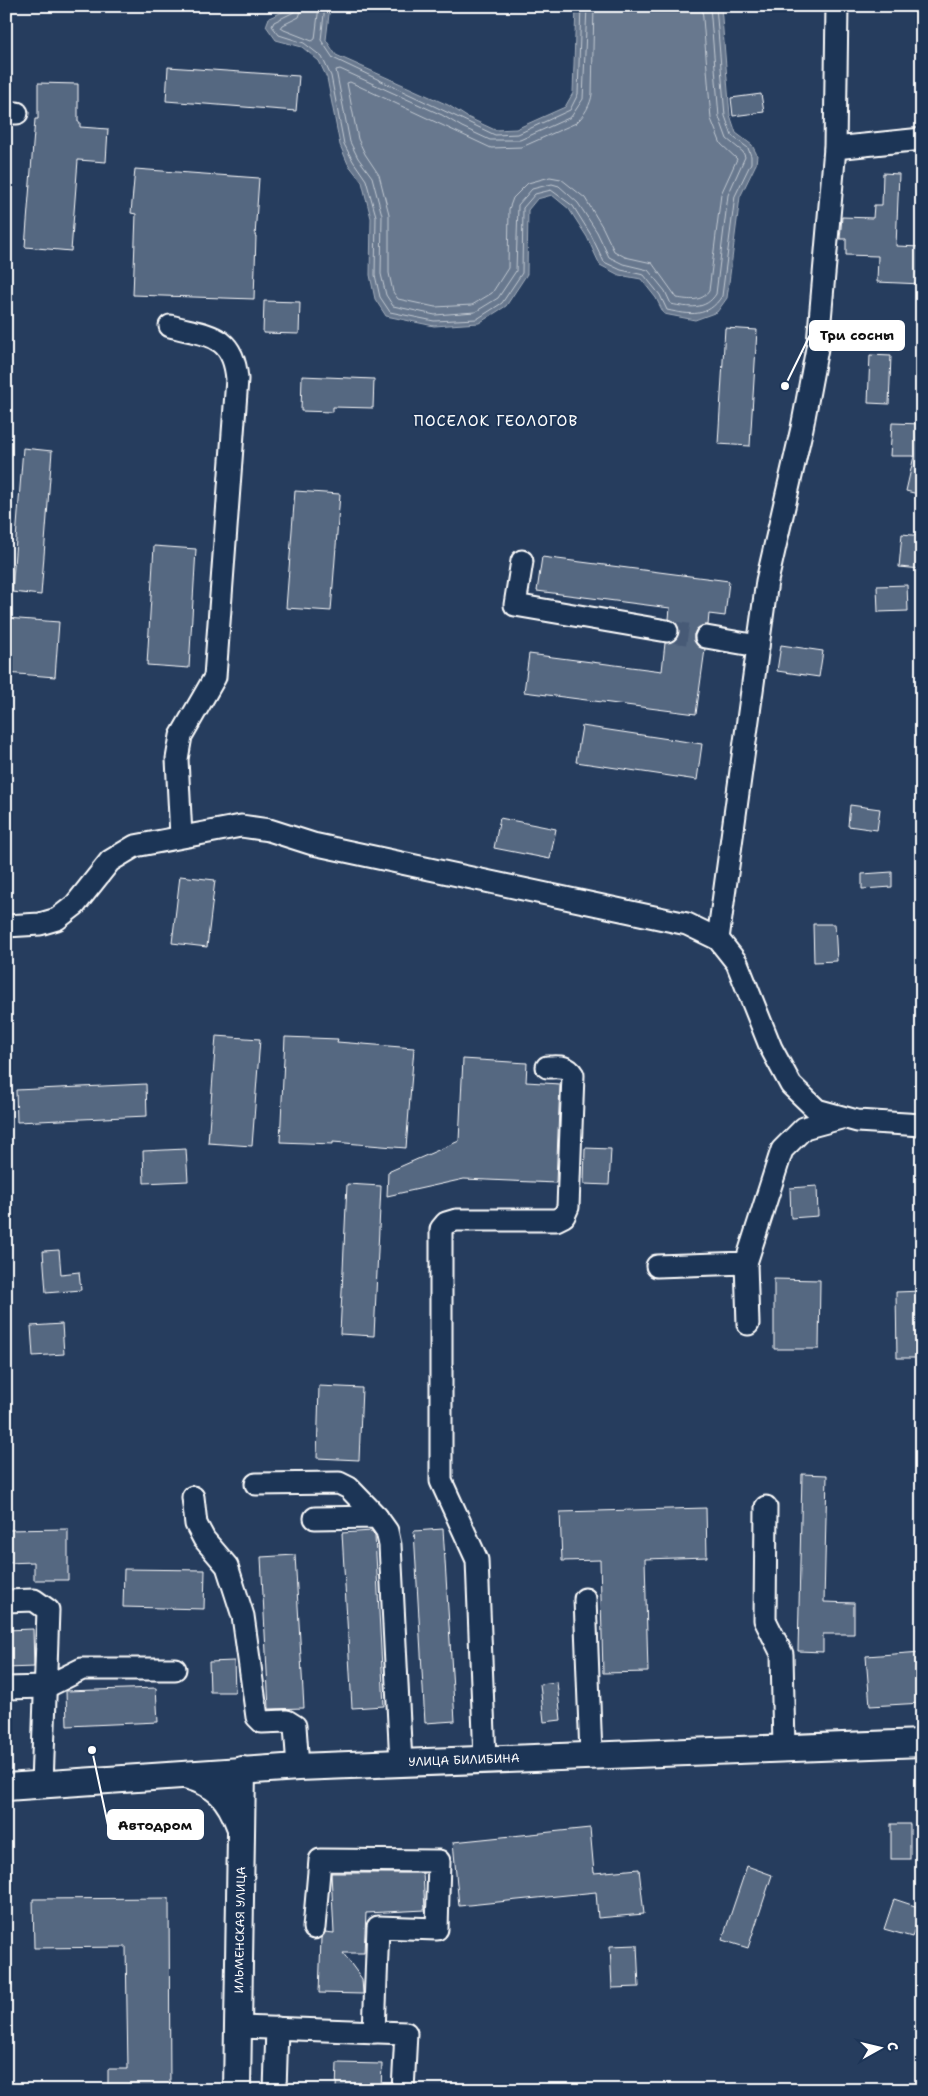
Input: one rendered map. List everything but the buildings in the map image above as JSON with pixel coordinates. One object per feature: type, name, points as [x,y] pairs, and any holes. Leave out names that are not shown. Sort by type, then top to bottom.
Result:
[{"type":"main road","name":"УЛИЦА БИЛИБИНА","points":[[6,1787],[242,1770],[401,1762],[922,1743]]},
{"type":"main road","points":[[242,1829],[258,1791],[277,1777],[298,1767]]},
{"type":"main road","name":"ИЛЬМЕНСКАЯ УЛИЦА","points":[[237,2090],[242,1770]]},
{"type":"main road","points":[[184,1774],[202,1780],[223,1793],[230,1803],[242,1829]]},
{"type":"street","points":[[718,939],[767,581],[802,428],[818,343],[835,148],[836,6]]},
{"type":"street","points":[[835,148],[922,139]]},
{"type":"street","points":[[170,326],[216,339],[230,349],[236,362],[238,379],[215,677],[181,736],[178,759],[181,836]]},
{"type":"street","points":[[522,561],[515,605],[667,631]]},
{"type":"street","points":[[706,637],[758,646]]},
{"type":"street","points":[[6,926],[40,924],[57,919],[76,905],[110,861],[135,846],[241,826],[269,830],[313,844],[687,924],[718,939],[737,963],[772,1048],[791,1084],[818,1110],[857,1121],[922,1125]]},
{"type":"street","points":[[485,1759],[478,1560],[440,1481],[441,1229],[446,1223],[456,1220],[556,1220],[564,1216],[568,1207],[573,1075],[570,1070],[563,1067],[548,1067]]},
{"type":"street","points":[[748,1324],[746,1263],[782,1150],[804,1128],[820,1122],[844,1118]]},
{"type":"street","points":[[657,1266],[746,1263]]},
{"type":"street","points":[[256,1484],[339,1483],[349,1488],[377,1517],[387,1531],[390,1545],[401,1762]]},
{"type":"street","points":[[193,1497],[196,1524],[204,1539],[227,1566],[243,1616],[257,1717],[262,1722],[287,1721],[295,1726],[298,1767]]},
{"type":"street","points":[[766,1507],[765,1620],[782,1654],[784,1748]]},
{"type":"street","points":[[315,1518],[377,1517]]},
{"type":"street","points":[[585,1599],[591,1755]]},
{"type":"street","points":[[6,1601],[34,1600],[48,1610],[42,1785]]},
{"type":"street","points":[[6,1688],[46,1686],[82,1669],[174,1669]]},
{"type":"street","points":[[314,1928],[320,1860],[439,1861],[437,1929],[378,1927],[374,2032]]},
{"type":"street","points":[[238,2027],[406,2032],[403,2090]]},
{"type":"street","points":[[275,2090],[277,2028]]},
{"type":"water","points":[[296,6],[330,6],[326,40],[336,55],[448,105],[467,117],[495,130],[516,129],[565,107],[573,93],[576,6],[721,6],[730,115],[736,133],[752,145],[757,155],[756,164],[740,197],[727,298],[717,312],[695,320],[664,314],[656,298],[641,279],[619,275],[600,265],[587,237],[569,209],[552,195],[537,199],[528,210],[527,274],[506,306],[479,323],[434,326],[386,316],[375,299],[370,275],[371,218],[362,182],[348,164],[340,145],[327,78],[319,61],[302,47],[276,40],[266,26],[269,18]]},
{"type":"tunnel","points":[[667,631],[706,637]]},
{"type":"place","name":"Три сосны","points":[[785,386]]},
{"type":"place","name":"Автодром","points":[[92,1750]]},
{"type":"district","name":"ПОСЕЛОК ГЕОЛОГОВ","points":[[496,421]]}]
